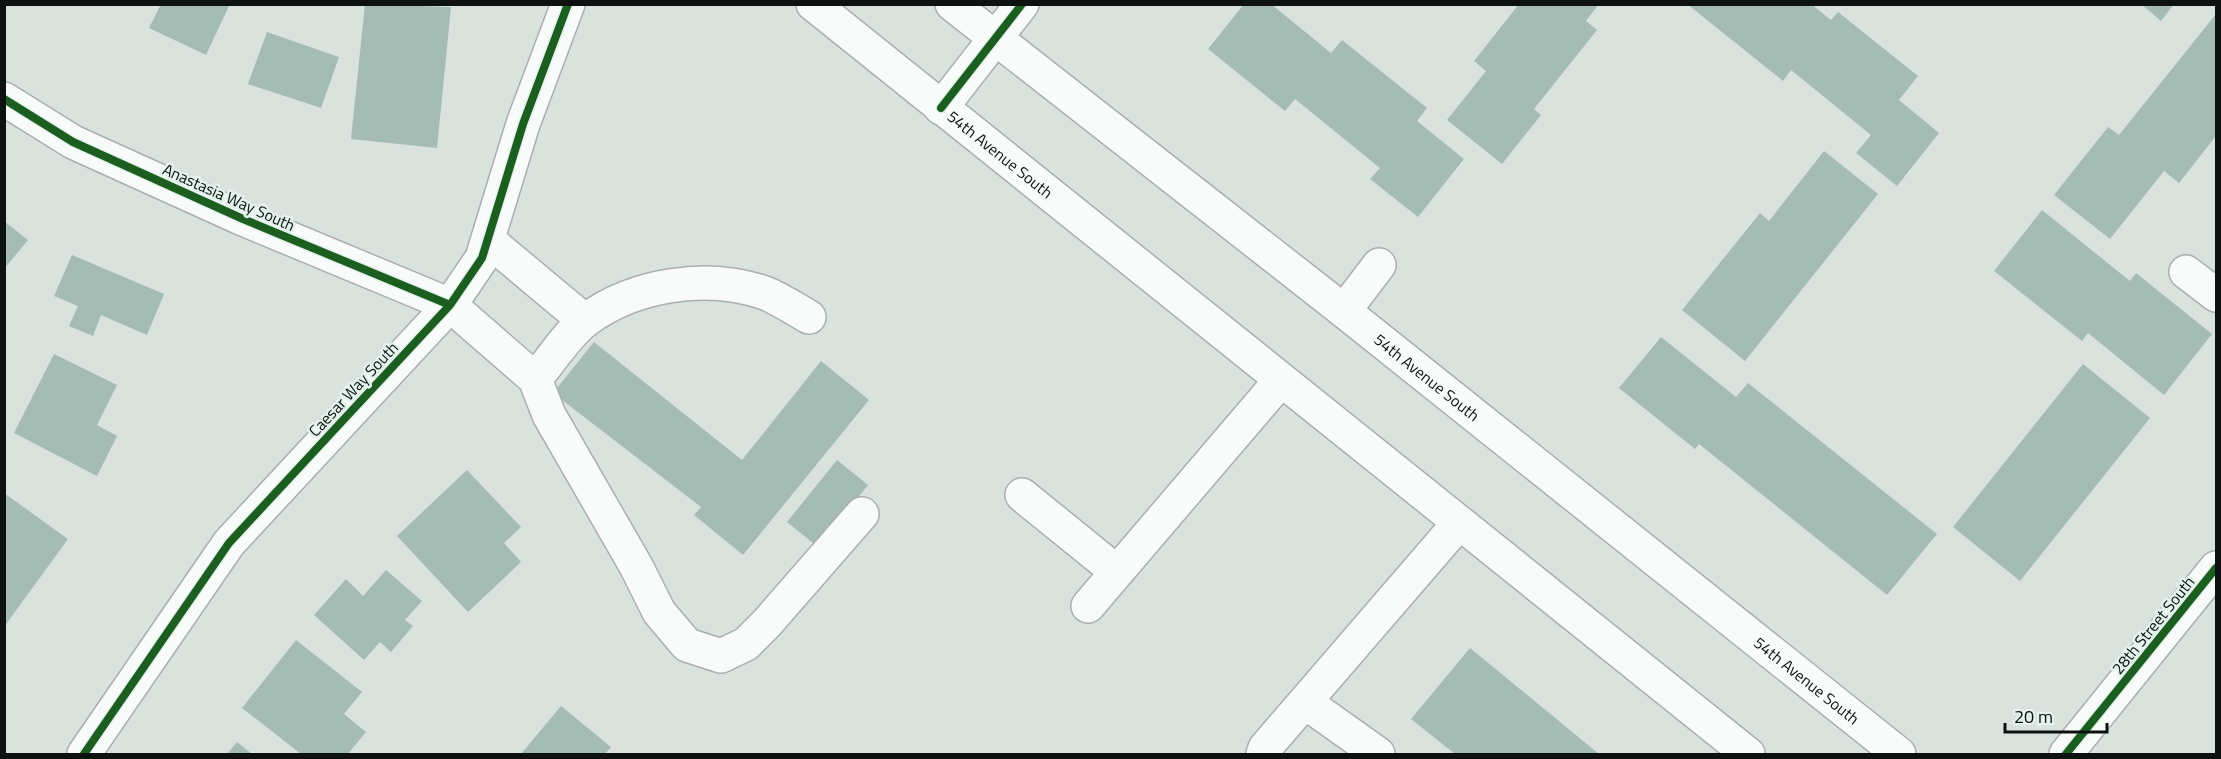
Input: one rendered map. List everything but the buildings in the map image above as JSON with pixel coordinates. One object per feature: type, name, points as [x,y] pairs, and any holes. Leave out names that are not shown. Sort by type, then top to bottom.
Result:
[{"type":"main road","name":"Caesar Way South","points":[[84,754],[229,543],[450,305],[482,258],[523,124],[568,4]]},
{"type":"main road","name":"54th Avenue South","points":[[813,4],[1748,754]]},
{"type":"main road","name":"54th Avenue South","points":[[952,4],[1344,311],[1899,754]]},
{"type":"main road","points":[[942,108],[1022,4]]},
{"type":"main road","name":"Anastasia Way South","points":[[4,99],[73,142],[243,219],[450,305],[535,379]]},
{"type":"main road","points":[[488,240],[585,321]]},
{"type":"main road","points":[[1344,311],[1379,265]]},
{"type":"main road","points":[[2187,272],[2217,295]]},
{"type":"main road","points":[[809,317],[765,293],[720,284],[673,285],[622,300],[585,321],[535,379],[549,415],[636,566],[659,612],[687,645],[721,656],[746,644],[862,514]]},
{"type":"main road","points":[[1088,606],[1281,380]]},
{"type":"main road","points":[[1022,495],[1117,572]]},
{"type":"main road","points":[[1263,754],[1265,748],[1460,523]]},
{"type":"main road","name":"28th Street South","points":[[2066,754],[2217,568]]},
{"type":"main road","points":[[1305,702],[1378,754]]},
{"type":"cycle path","points":[[84,754],[229,543],[450,305],[482,258],[523,124],[568,4]]},
{"type":"cycle path","points":[[941,108],[1022,4]]},
{"type":"cycle path","points":[[4,99],[73,142],[243,219],[450,305]]},
{"type":"cycle path","points":[[2066,754],[2216,568]]}]
